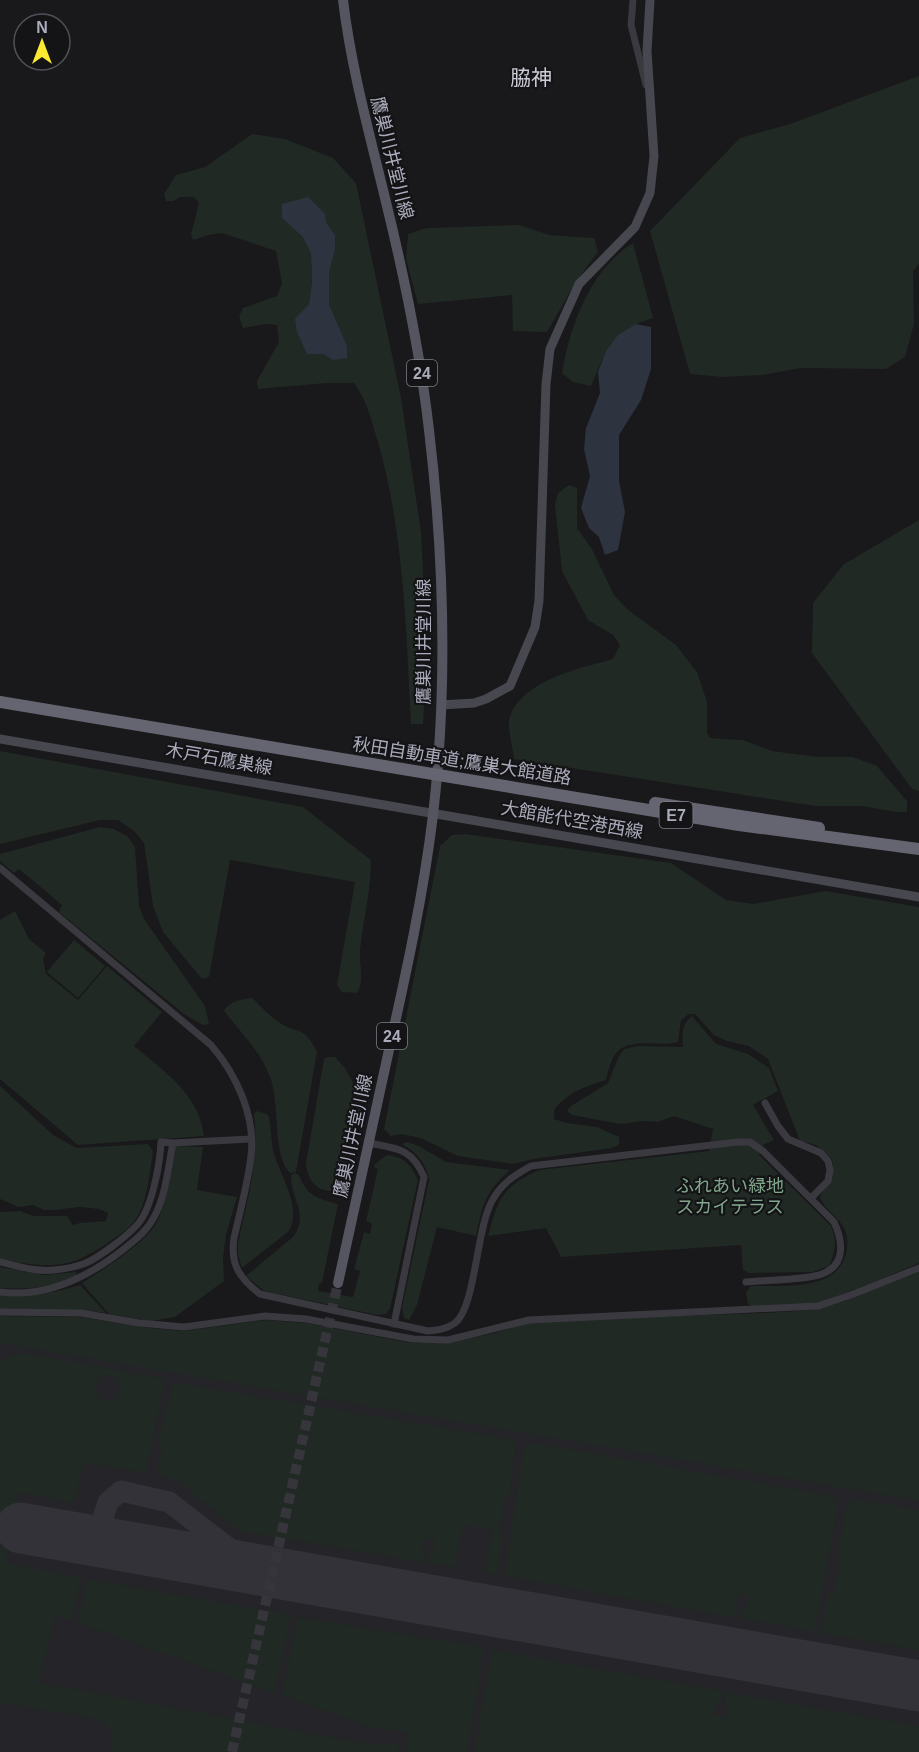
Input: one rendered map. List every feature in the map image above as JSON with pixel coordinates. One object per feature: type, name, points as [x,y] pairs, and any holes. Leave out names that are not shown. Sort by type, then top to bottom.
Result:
[{"type":"highway","name":"秋田自動車道;鷹巣大館道路","points":[[0,694],[657,804],[810,827],[919,840]]},
{"type":"highway","name":"秋田自動車道;鷹巣大館道路","points":[[0,702],[729,824],[919,849]]},
{"type":"main road","name":"鷹巣川井堂川線","points":[[339,1283],[409,961],[433,813],[439,754],[442,594],[440,547],[422,371],[399,258],[363,111],[347,33],[343,0]]},
{"type":"main road","points":[[441,705],[474,703],[510,686],[535,627],[539,601],[546,384],[550,349],[579,284],[635,227],[650,193],[654,156],[647,51],[650,0]]},
{"type":"main road","name":"木戸石鷹巣線","points":[[0,739],[433,813]]},
{"type":"main road","name":"大館能代空港西線","points":[[433,813],[919,897]]},
{"type":"street","points":[[633,0],[631,25],[650,102]]},
{"type":"street","points":[[0,868],[211,1045],[228,1066],[241,1093],[251,1138],[251,1155],[233,1249],[234,1262],[244,1282],[260,1294],[428,1331],[444,1329],[455,1323],[462,1315],[484,1221],[499,1188],[510,1178],[531,1166],[750,1142],[763,1151],[834,1222],[841,1236],[842,1251],[836,1262],[824,1274],[746,1282]]},
{"type":"street","points":[[765,1103],[788,1138],[821,1153],[828,1161],[830,1170],[828,1181],[811,1198]]},
{"type":"street","points":[[0,1262],[36,1270],[53,1270],[85,1263],[138,1225],[146,1211],[153,1187],[161,1142],[251,1138]]},
{"type":"street","points":[[0,1292],[24,1292],[52,1288],[76,1281],[106,1263],[140,1236],[153,1219],[160,1203],[173,1143]]},
{"type":"street","points":[[368,1143],[411,1155],[424,1177],[394,1324]]},
{"type":"street","points":[[0,1312],[81,1313],[139,1323],[184,1327],[265,1316],[306,1319],[413,1340],[448,1340],[529,1320],[818,1306],[919,1268]]},
{"type":"shaded area","points":[[919,1323],[919,1752],[0,1752],[0,1336],[395,1344]]},
{"type":"green space","points":[[919,76],[919,264],[913,271],[914,324],[905,357],[886,369],[801,368],[763,375],[722,377],[690,374],[650,231],[740,138],[790,124]]},
{"type":"green space","points":[[252,134],[285,139],[333,158],[356,183],[401,398],[421,532],[427,650],[423,724],[411,724],[399,546],[387,476],[366,404],[354,383],[258,389],[257,381],[279,342],[277,325],[265,324],[243,328],[239,317],[243,308],[277,296],[282,283],[276,251],[222,233],[193,240],[191,235],[199,203],[194,197],[180,197],[173,201],[166,201],[164,194],[176,175],[205,167]],"holes":[[[326,222],[335,235],[335,250],[329,273],[329,304],[347,346],[333,360],[323,354],[307,354],[296,319],[309,304],[312,282],[311,253],[302,236]]]},
{"type":"green space","points":[[519,225],[549,235],[594,238],[598,252],[577,280],[547,332],[513,331],[512,295],[418,304],[406,259],[408,234],[427,228]]},
{"type":"green space","points":[[633,243],[653,318],[636,324],[606,351],[591,386],[573,382],[562,373],[570,336],[584,300],[605,268]]},
{"type":"green space","points":[[569,485],[577,488],[577,528],[592,549],[614,595],[627,609],[676,645],[697,672],[707,702],[707,733],[710,738],[743,740],[772,751],[818,757],[853,757],[877,766],[907,801],[907,812],[862,806],[815,806],[514,759],[509,721],[514,707],[524,696],[552,678],[613,659],[620,645],[613,635],[588,620],[562,571],[555,505],[558,493]]},
{"type":"green space","points":[[919,520],[919,791],[912,789],[812,653],[813,603],[844,564]]},
{"type":"green space","points":[[0,751],[303,807],[371,860],[360,951],[361,983],[357,993],[342,992],[337,985],[355,882],[230,860],[209,977],[202,979],[163,932],[153,906],[144,843],[134,831],[118,820],[100,820],[0,844]]},
{"type":"green space","points":[[100,827],[114,829],[127,836],[135,847],[139,906],[144,919],[205,1006],[209,1024],[203,1025],[184,1014],[59,912],[62,905],[19,869],[14,873],[0,861],[0,854]]},
{"type":"green space","points":[[465,834],[671,863],[726,900],[753,904],[825,891],[919,907],[919,1263],[817,1304],[753,1307],[748,1304],[746,1292],[751,1286],[807,1284],[832,1274],[841,1266],[846,1253],[847,1236],[842,1225],[820,1198],[831,1177],[832,1159],[816,1145],[800,1141],[768,1059],[749,1046],[727,1041],[714,1035],[695,1014],[689,1014],[681,1020],[678,1042],[627,1046],[614,1056],[606,1080],[571,1094],[554,1110],[554,1119],[597,1127],[619,1137],[619,1145],[612,1148],[533,1159],[514,1164],[458,1156],[421,1138],[401,1134],[391,1136],[384,1129],[440,846],[452,835]]},
{"type":"green space","points":[[15,911],[29,939],[46,953],[43,959],[46,974],[78,1000],[107,966],[162,1012],[134,1046],[168,1074],[188,1096],[201,1121],[204,1136],[78,1145],[0,1079],[0,920]]},
{"type":"green space","points":[[74,940],[105,966],[78,998],[47,972]]},
{"type":"green space","points":[[252,998],[277,1021],[308,1037],[317,1052],[296,1172],[290,1173],[284,1165],[278,1141],[273,1088],[266,1068],[256,1051],[224,1011],[232,1003]]},
{"type":"green space","name":"ふれあい緑地 スカイテラス","points":[[692,1016],[716,1044],[748,1054],[769,1068],[778,1091],[753,1105],[774,1140],[763,1145],[759,1155],[831,1226],[835,1246],[829,1266],[813,1272],[749,1273],[743,1270],[741,1245],[561,1257],[546,1228],[488,1236],[495,1212],[504,1195],[517,1182],[539,1170],[709,1151],[713,1129],[674,1116],[658,1122],[620,1124],[572,1115],[567,1111],[571,1106],[608,1083],[624,1049],[638,1046],[683,1047],[684,1026]]},
{"type":"green space","points":[[335,1057],[345,1068],[363,1102],[344,1188],[330,1191],[323,1190],[313,1183],[306,1163],[324,1059]]},
{"type":"green space","points":[[0,1086],[53,1135],[77,1148],[148,1144],[153,1151],[145,1199],[139,1214],[126,1230],[81,1258],[57,1265],[0,1259],[0,1212],[20,1211],[33,1216],[67,1216],[73,1225],[106,1221],[108,1213],[99,1209],[80,1207],[44,1210],[33,1205],[18,1207],[0,1199]]},
{"type":"green space","points":[[257,1111],[269,1117],[273,1150],[289,1191],[293,1213],[288,1232],[242,1268],[238,1255],[238,1243],[252,1179],[255,1148],[254,1114]]},
{"type":"green space","points":[[407,1142],[419,1146],[446,1162],[510,1170],[495,1185],[486,1199],[476,1236],[437,1227],[417,1305],[409,1320],[404,1318],[402,1308],[429,1180],[426,1168],[420,1159],[402,1144]]},
{"type":"green space","points":[[175,1146],[203,1147],[197,1190],[237,1197],[226,1235],[223,1258],[224,1281],[175,1317],[151,1321],[109,1314],[82,1283],[134,1247],[157,1222],[166,1195]]},
{"type":"green space","points":[[387,1155],[406,1162],[418,1180],[390,1309],[386,1314],[377,1315],[264,1291],[246,1276],[293,1237],[298,1228],[300,1213],[291,1184],[291,1175],[295,1173],[299,1175],[306,1188],[314,1196],[338,1204],[322,1283],[319,1283],[318,1291],[353,1297],[360,1271],[354,1269],[364,1232],[370,1234],[372,1224],[366,1221],[378,1169],[374,1168],[375,1164]]},
{"type":"green space","points":[[0,1267],[45,1275],[75,1272],[78,1274],[72,1279],[53,1285],[18,1289],[0,1288]]},
{"type":"green space","points":[[919,1272],[919,1501],[0,1343],[0,1316],[80,1317],[184,1331],[266,1320],[306,1323],[411,1343],[451,1342],[495,1333],[527,1323],[813,1310],[842,1302]]},
{"type":"green space","points":[[80,1285],[106,1313],[81,1310],[0,1309],[0,1294],[40,1294]]},
{"type":"green space","points":[[26,1353],[160,1378],[164,1386],[146,1473],[84,1462],[75,1503],[19,1493],[6,1563],[81,1578],[72,1621],[56,1615],[38,1682],[378,1746],[379,1741],[399,1745],[398,1752],[112,1752],[111,1733],[99,1719],[0,1703],[0,1364],[9,1357]],"holes":[[[109,1375],[117,1379],[121,1390],[117,1398],[105,1401],[97,1397],[95,1384],[100,1377]]]},
{"type":"green space","points":[[179,1383],[511,1439],[516,1443],[510,1494],[505,1498],[500,1529],[503,1540],[497,1575],[484,1573],[492,1530],[463,1525],[455,1567],[427,1562],[429,1551],[434,1551],[435,1540],[425,1538],[422,1550],[426,1551],[423,1562],[239,1531],[177,1480],[157,1475],[162,1447],[159,1440],[170,1390],[171,1386]]},
{"type":"green space","points":[[528,1444],[540,1444],[829,1495],[836,1499],[838,1506],[815,1632],[741,1618],[749,1597],[738,1594],[736,1606],[739,1606],[736,1618],[504,1576],[523,1451]]},
{"type":"green space","points":[[859,1500],[919,1510],[919,1650],[821,1633],[827,1596],[834,1591],[840,1559],[837,1553],[846,1506],[851,1501]]},
{"type":"green space","points":[[87,1579],[291,1615],[275,1693],[78,1623]]},
{"type":"green space","points":[[297,1617],[484,1647],[468,1752],[405,1752],[407,1737],[404,1732],[370,1727],[282,1695]]},
{"type":"green space","points":[[492,1650],[723,1691],[721,1704],[716,1703],[714,1715],[725,1717],[728,1705],[724,1704],[726,1692],[919,1726],[919,1752],[474,1752]]},
{"type":"water","points":[[308,197],[325,214],[326,222],[335,235],[335,250],[329,273],[329,304],[347,346],[347,358],[333,360],[323,354],[307,354],[297,332],[295,319],[309,304],[312,282],[311,253],[302,236],[282,218],[282,204]]},
{"type":"water","points":[[636,324],[651,327],[651,369],[641,400],[619,435],[619,481],[625,512],[618,550],[605,555],[599,537],[589,528],[581,508],[590,476],[584,449],[586,428],[600,393],[598,372],[606,351],[618,335]]},
{"type":"taxiway","points":[[123,1546],[110,1534],[103,1518],[108,1502],[121,1491],[169,1502],[256,1569]]},
{"type":"runway","points":[[21,1528],[919,1686]]},
{"type":"tunnel","points":[[232,1752],[338,1283]]},
{"type":"district","name":"脇神","points":[[531,78]]}]
